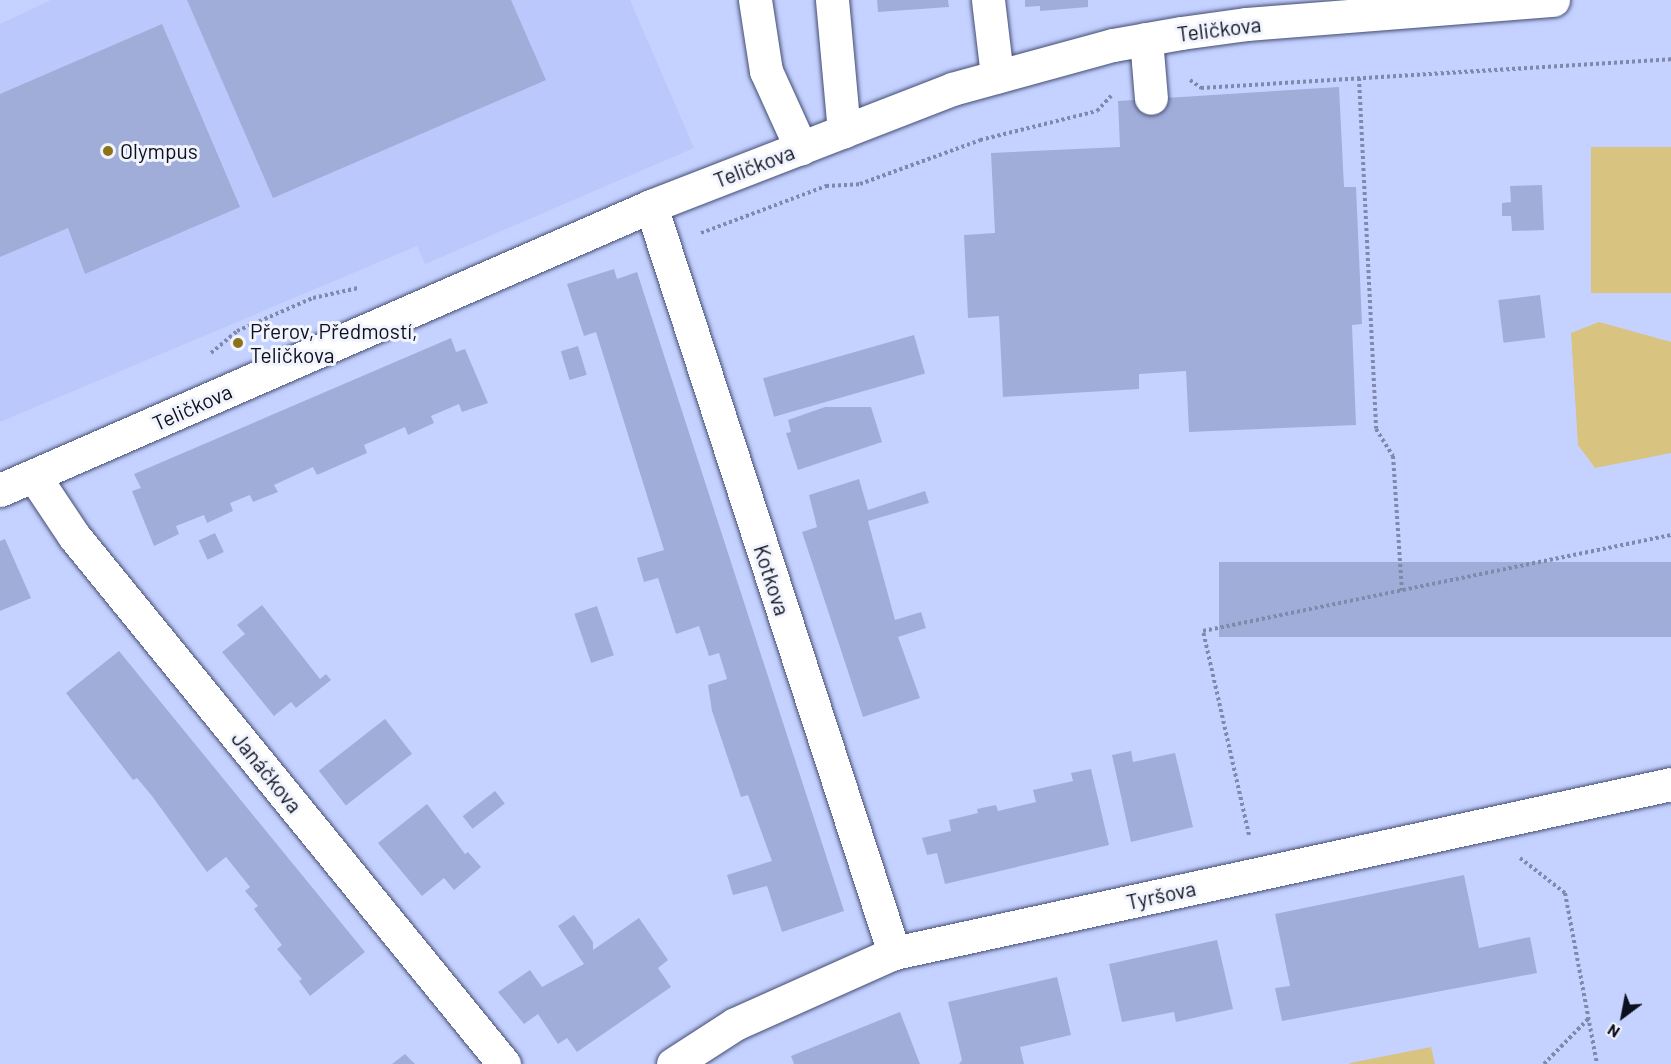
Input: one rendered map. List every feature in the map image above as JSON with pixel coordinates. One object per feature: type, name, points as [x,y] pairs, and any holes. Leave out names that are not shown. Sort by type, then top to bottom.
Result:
[{"type":"street","points":[[755,0],[766,71],[801,148]]},
{"type":"street","points":[[832,0],[844,131]]},
{"type":"street","points":[[988,0],[997,76]]},
{"type":"street","name":"Teličkova","points":[[0,490],[651,206],[844,131],[997,76],[1146,39],[1247,24],[1498,2],[1552,0]]},
{"type":"street","points":[[1146,39],[1151,89]]},
{"type":"street","name":"Kotkova","points":[[651,206],[894,953]]},
{"type":"street","name":"Janáčkova","points":[[34,476],[74,536],[504,1064]]},
{"type":"street","name":"Tyršova","points":[[673,1064],[735,1024],[894,953],[1671,784]]},
{"type":"path","points":[[663,247],[826,186],[860,184],[980,140],[1097,111],[1123,83],[1151,89],[1188,78],[1201,88],[1671,59]]},
{"type":"path","points":[[1359,78],[1376,429],[1393,456],[1402,591]]},
{"type":"path","points":[[1238,838],[1250,835],[1203,631],[1671,535]]},
{"type":"path","points":[[1512,852],[1565,893],[1597,1064]]},
{"type":"path","points":[[1544,1064],[1589,1019]]},
{"type":"shaded area","name":"Olympus","points":[[51,0],[630,0],[694,148],[425,264],[417,246],[0,422],[0,24]]},
{"type":"shaded area","points":[[1591,147],[1671,147],[1671,293],[1591,293]]},
{"type":"shaded area","points":[[1599,322],[1671,342],[1671,453],[1595,468],[1578,445],[1571,333]]},
{"type":"shaded area","points":[[1431,1047],[1435,1064],[1350,1064],[1350,1063]]},
{"type":"building","points":[[187,0],[511,0],[546,80],[273,198]]},
{"type":"building","points":[[877,0],[948,0],[949,7],[878,12]]},
{"type":"building","points":[[1025,0],[1088,0],[1088,7],[1040,11],[1040,6],[1025,7]]},
{"type":"building","name":"Olympus","points":[[162,24],[240,207],[85,274],[68,228],[0,257],[0,94]]},
{"type":"building","points":[[1339,87],[1344,187],[1356,187],[1362,324],[1352,325],[1356,425],[1189,432],[1186,371],[1139,374],[1139,389],[1003,397],[999,316],[968,318],[964,235],[995,233],[991,153],[1120,147],[1118,101]]},
{"type":"building","points":[[1542,185],[1544,230],[1512,231],[1511,216],[1502,216],[1502,203],[1511,202],[1510,186]]},
{"type":"building","points":[[614,269],[617,279],[637,272],[844,911],[782,932],[767,886],[733,895],[727,875],[772,861],[748,795],[741,797],[712,711],[708,685],[727,679],[719,653],[709,656],[699,626],[676,634],[658,578],[644,582],[637,558],[664,550],[596,332],[584,336],[567,284]]},
{"type":"building","points":[[1540,295],[1545,338],[1504,343],[1498,300]]},
{"type":"building","points":[[914,335],[925,373],[774,417],[763,378]]},
{"type":"building","points":[[451,338],[456,352],[465,349],[488,403],[462,412],[459,404],[431,416],[434,423],[408,435],[405,427],[364,445],[367,453],[317,475],[313,467],[274,485],[278,492],[253,502],[250,495],[230,503],[233,511],[207,523],[204,515],[176,526],[179,534],[154,546],[132,491],[141,488],[134,474]]},
{"type":"building","points":[[578,346],[587,375],[570,380],[561,351]]},
{"type":"building","points":[[825,407],[871,407],[882,442],[798,470],[786,433],[791,432],[788,420]]},
{"type":"building","points":[[859,479],[868,510],[925,491],[929,503],[868,521],[895,620],[921,612],[926,628],[898,637],[920,698],[863,717],[802,532],[817,527],[809,495]]},
{"type":"building","points":[[215,533],[224,552],[208,560],[199,541]]},
{"type":"building","points":[[5,539],[31,598],[0,611],[0,541]]},
{"type":"building","points":[[1219,562],[1671,562],[1671,637],[1219,637]]},
{"type":"building","points":[[262,605],[320,679],[326,674],[331,680],[296,708],[291,702],[274,716],[222,652],[245,634],[237,625]]},
{"type":"building","points":[[597,606],[614,655],[591,663],[574,614]]},
{"type":"building","points":[[119,651],[365,952],[310,996],[299,981],[302,979],[277,949],[282,945],[254,909],[258,906],[245,891],[250,887],[226,857],[207,872],[152,796],[137,778],[133,780],[66,693]]},
{"type":"building","points":[[385,719],[412,754],[346,805],[319,771]]},
{"type":"building","points":[[1131,751],[1133,762],[1175,753],[1193,827],[1131,842],[1112,755]]},
{"type":"building","points":[[1091,769],[1109,845],[945,884],[937,853],[927,855],[922,838],[951,831],[949,820],[978,813],[977,809],[996,805],[998,811],[1036,802],[1033,790],[1073,781],[1071,773]]},
{"type":"building","points":[[495,791],[505,804],[473,829],[463,816]]},
{"type":"building","points":[[427,804],[465,854],[468,852],[481,867],[454,890],[444,878],[422,896],[378,843]]},
{"type":"building","points":[[1464,875],[1479,948],[1530,937],[1537,973],[1282,1021],[1275,988],[1290,986],[1275,914]]},
{"type":"building","points":[[574,915],[593,942],[593,950],[639,918],[668,960],[658,968],[671,987],[577,1052],[567,1038],[558,1044],[538,1014],[524,1024],[498,992],[530,970],[542,987],[584,964],[558,926]]},
{"type":"building","points":[[1217,940],[1233,1009],[1176,1022],[1174,1012],[1122,1022],[1109,964]]},
{"type":"building","points":[[1057,977],[1071,1035],[1020,1047],[1024,1064],[959,1064],[962,1060],[948,1002]]},
{"type":"building","points":[[900,1012],[920,1064],[794,1064],[791,1056]]},
{"type":"building","points":[[405,1054],[415,1064],[392,1064]]},
{"type":"place","name":"Olympus","points":[[108,151]]},
{"type":"place","name":"Přerov, Předmostí, Teličkova","points":[[238,343]]}]
